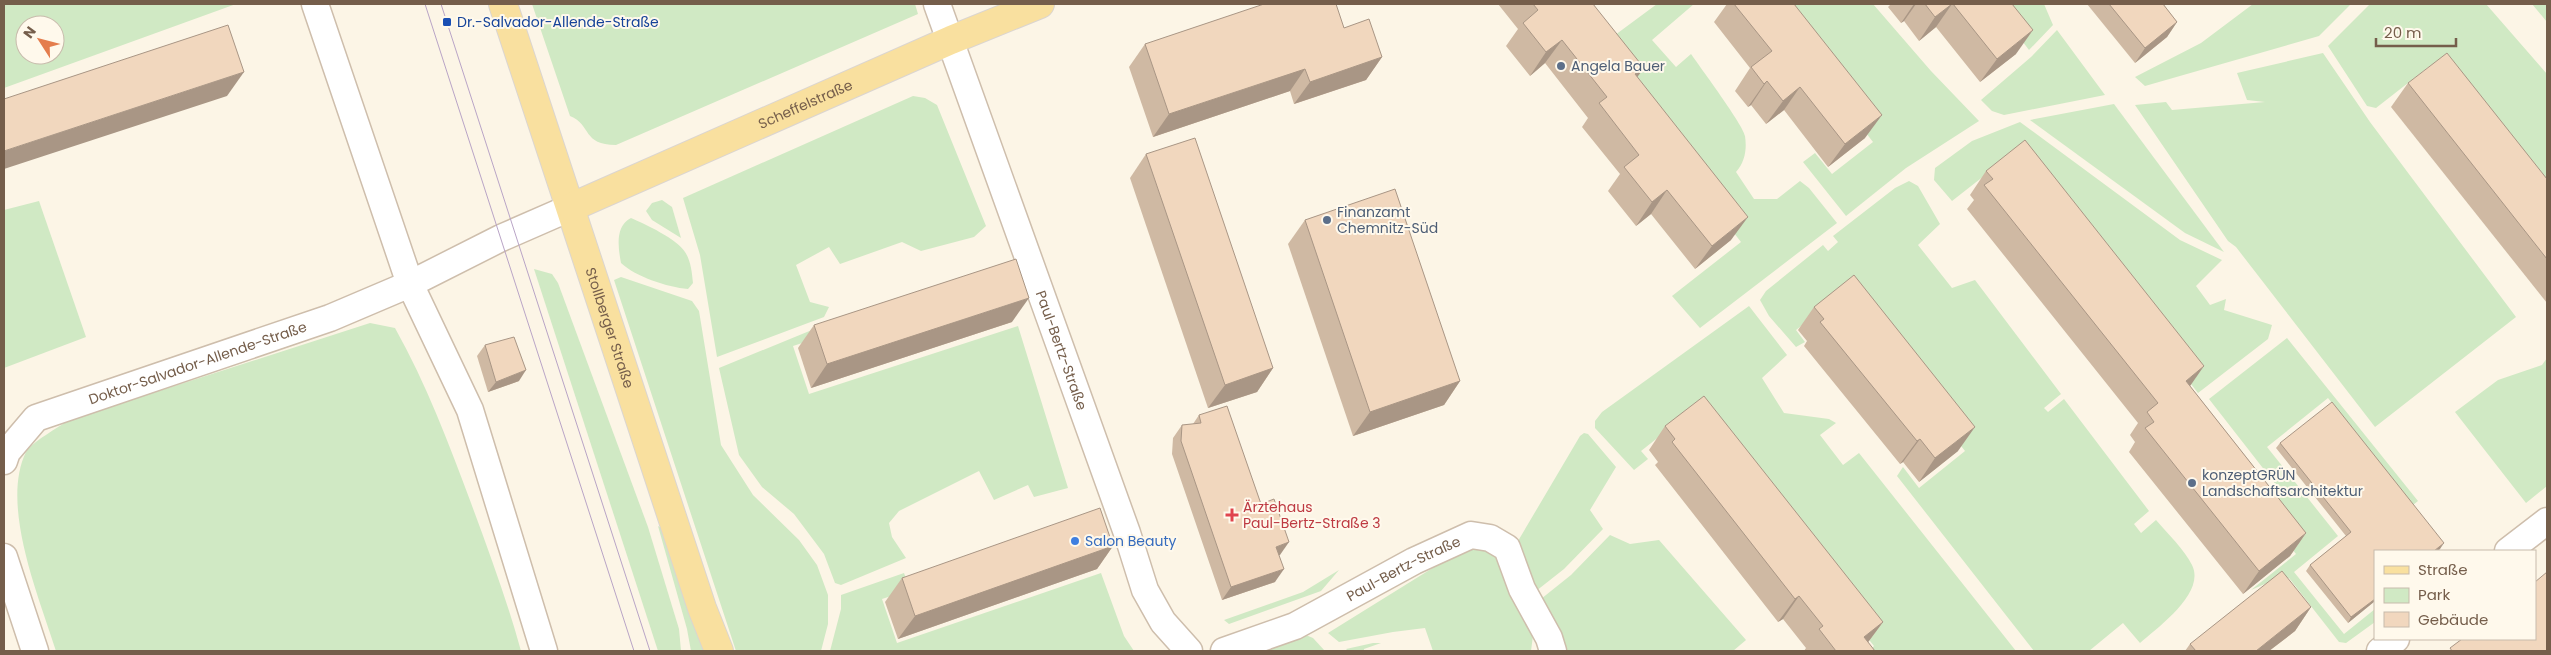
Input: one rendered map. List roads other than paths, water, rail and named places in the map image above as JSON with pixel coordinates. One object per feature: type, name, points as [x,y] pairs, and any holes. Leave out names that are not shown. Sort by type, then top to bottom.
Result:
[{"type":"main road","name":"Stollberger Straße","points":[[503,4],[572,207],[702,608],[719,651]]},
{"type":"main road","name":"Scheffelstraße","points":[[572,207],[951,40],[1040,4]]},
{"type":"street","points":[[315,4],[410,284],[470,410],[544,651]]},
{"type":"street","name":"Paul-Bertz-Straße","points":[[937,4],[1145,590],[1163,622],[1188,651]]},
{"type":"street","name":"Doktor-Salvador-Allende-Straße","points":[[4,461],[7,452],[36,418],[330,318],[410,284],[501,238],[572,207]]},
{"type":"street","points":[[2509,550],[2547,521]]},
{"type":"street","name":"Paul-Bertz-Straße","points":[[1224,651],[1295,626],[1414,561],[1471,536],[1490,538],[1507,548],[1522,590],[1553,651]]},
{"type":"street","points":[[4,557],[35,651]]},
{"type":"street","points":[[2380,651],[2395,640]]},
{"type":"tram line","points":[[425,4],[634,651]]},
{"type":"tram line","points":[[441,4],[650,651]]},
{"type":"place","name":"Dr.-Salvador-Allende-Straße","points":[[447,22]]},
{"type":"place","name":"Angela Bauer","points":[[1561,66]]},
{"type":"place","name":"Finanzamt Chemnitz-Süd","points":[[1327,220]]},
{"type":"place","name":"konzeptGRÜN Landschaftsarchitektur","points":[[2192,483]]},
{"type":"place","name":"Ärztehaus Paul-Bertz-Straße 3","points":[[1232,515]]},
{"type":"place","name":"Salon Beauty","points":[[1075,541]]}]
